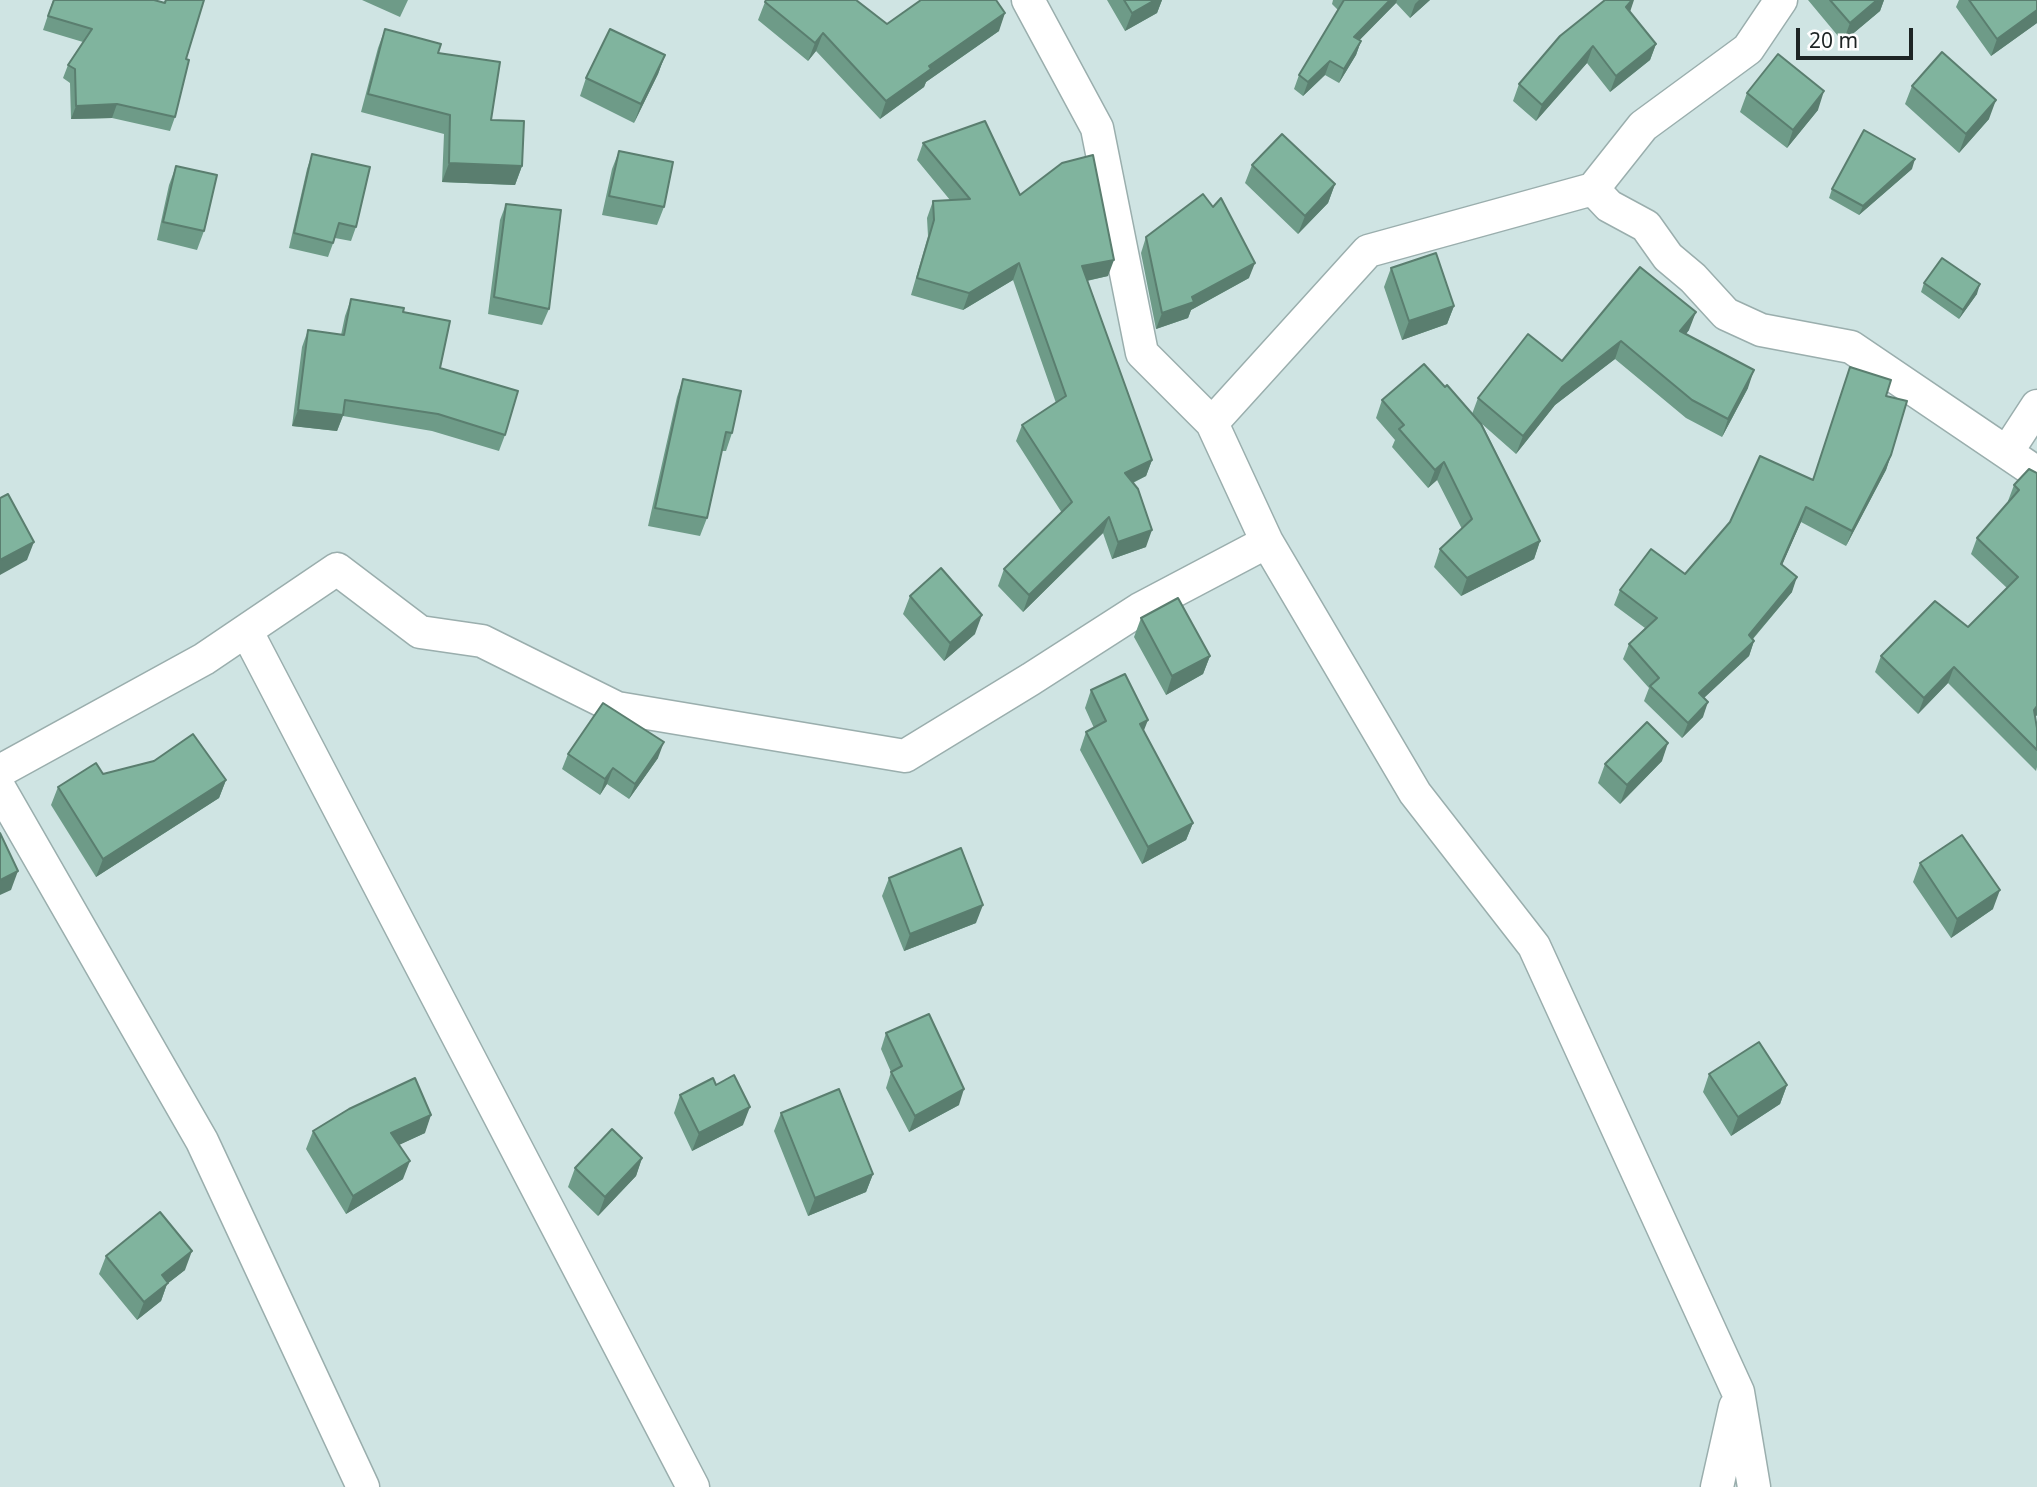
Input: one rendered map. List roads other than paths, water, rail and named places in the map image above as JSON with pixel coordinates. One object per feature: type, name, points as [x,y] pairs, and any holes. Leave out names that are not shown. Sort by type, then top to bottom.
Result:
[{"type":"street","points":[[1028,0],[1097,128],[1142,353],[1212,423],[1266,542],[1415,793],[1534,946],[1738,1392],[1754,1487]]},
{"type":"street","points":[[1212,423],[1368,251],[1593,189],[1643,126],[1748,49],[1781,0]]},
{"type":"street","points":[[1593,189],[1609,205],[1646,226],[1668,257],[1693,278],[1726,314],[1761,330],[1851,347],[2037,473]]},
{"type":"street","points":[[2007,452],[2037,406]]},
{"type":"street","points":[[0,771],[204,659],[337,569],[420,632],[482,641],[617,708],[905,756],[1140,609],[1266,542]]},
{"type":"street","points":[[247,632],[694,1487]]},
{"type":"street","points":[[0,789],[202,1141],[363,1487]]},
{"type":"street","points":[[1717,1487],[1738,1392]]}]
